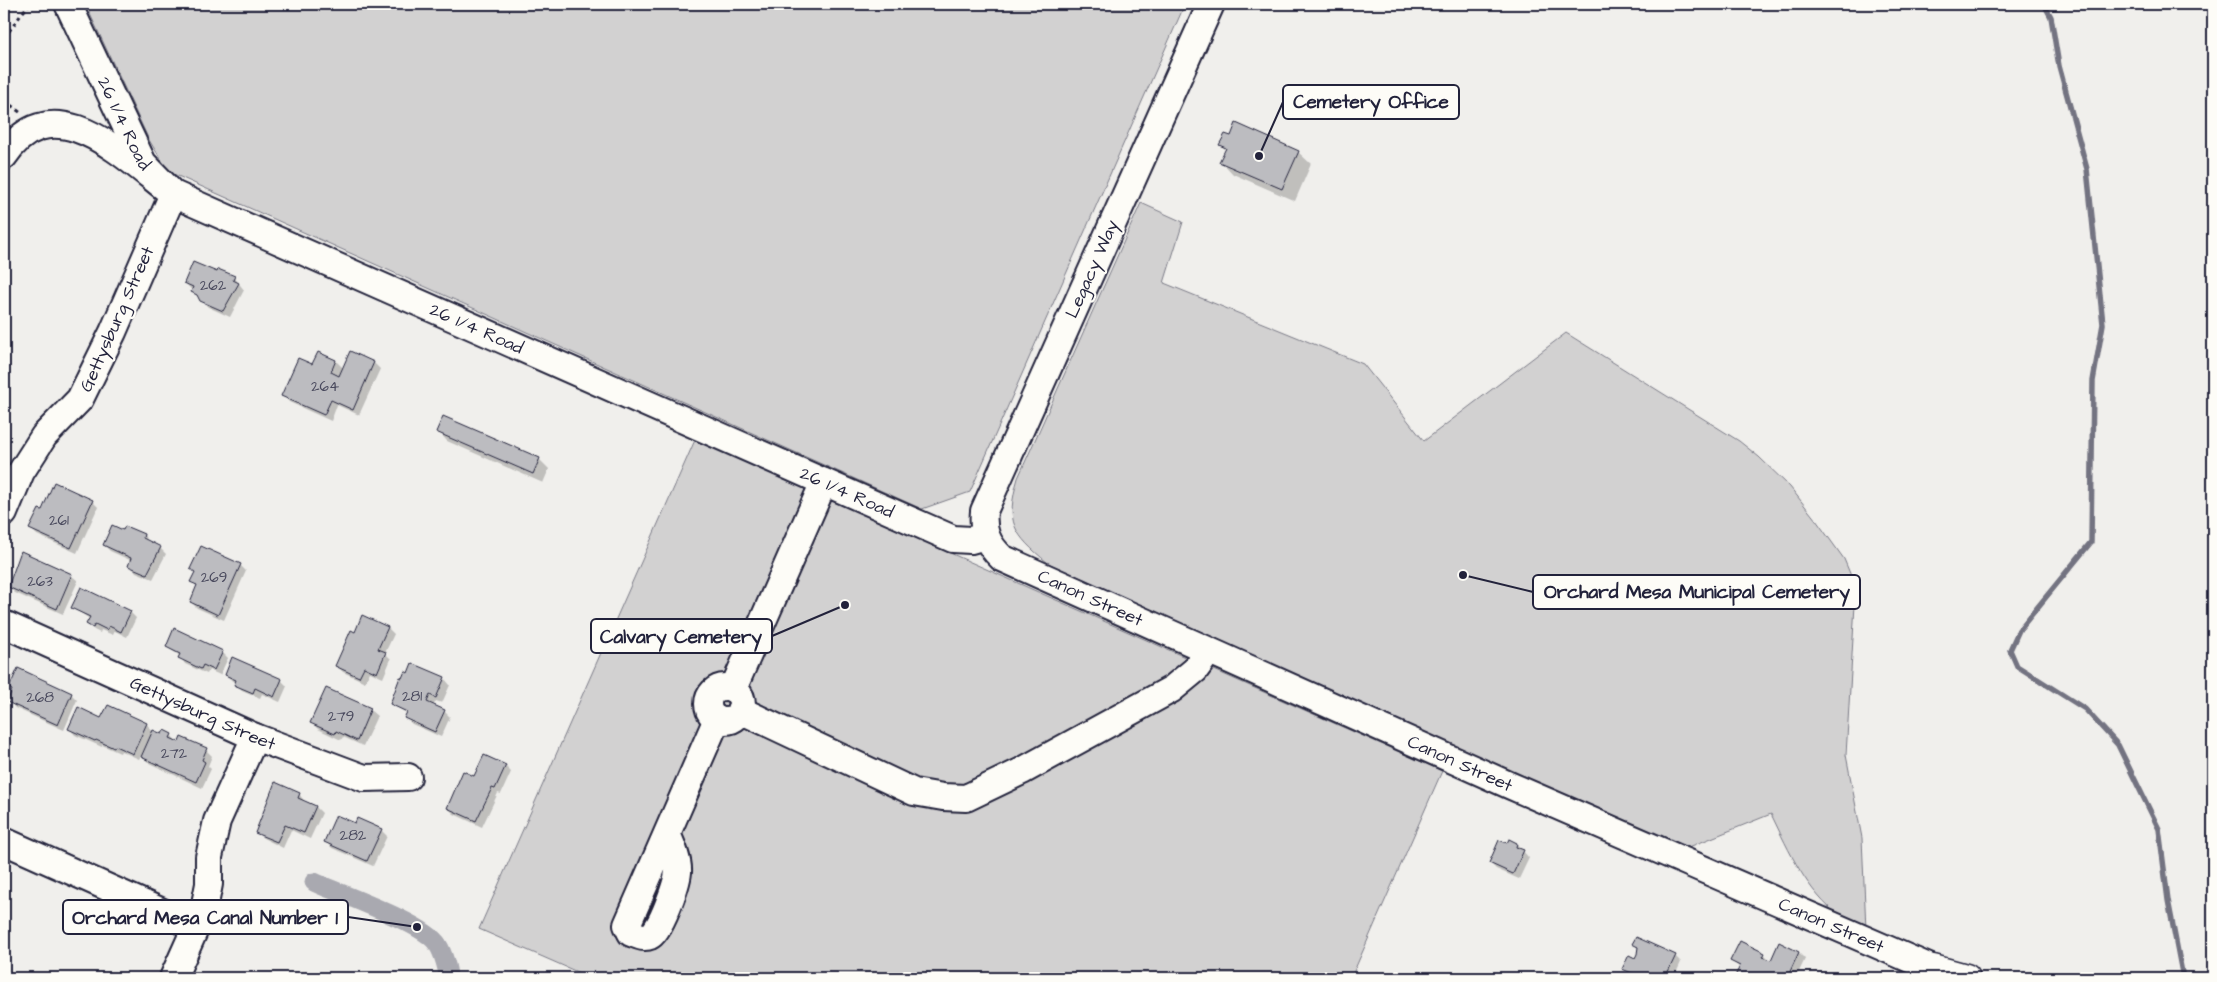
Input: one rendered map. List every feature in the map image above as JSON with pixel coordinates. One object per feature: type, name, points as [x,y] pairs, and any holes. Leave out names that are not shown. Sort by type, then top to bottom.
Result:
[{"type":"highway","points":[[1938,974],[1966,978]]},
{"type":"street","name":"26 1/4 Road","points":[[68,4],[143,163],[173,194],[953,539],[971,540],[985,536]]},
{"type":"street","name":"Legacy Way","points":[[985,536],[982,525],[984,511],[1211,4]]},
{"type":"street","points":[[4,156],[23,133],[50,124],[64,124],[94,135],[173,194]]},
{"type":"street","name":"Gettysburg Street","points":[[4,513],[21,472],[44,436],[80,399],[113,332],[173,194]]},
{"type":"street","points":[[667,834],[730,706],[824,482]]},
{"type":"street","name":"Canon Street","points":[[985,536],[992,549],[1002,558],[1938,974]]},
{"type":"street","name":"Gettysburg Street","points":[[4,624],[255,737],[364,778],[408,777]]},
{"type":"street","points":[[730,706],[914,792],[943,797],[966,798],[1172,689],[1194,670],[1210,651]]},
{"type":"street","points":[[173,978],[204,908],[209,857],[217,821],[255,737]]},
{"type":"street","points":[[4,841],[196,927]]},
{"type":"path","points":[[4,38],[29,4]]},
{"type":"shaded area","points":[[87,4],[1185,4],[970,492],[922,509],[169,172],[149,140]]},
{"type":"shaded area","points":[[1141,203],[1183,222],[1164,283],[1363,364],[1424,441],[1566,333],[1739,441],[1759,457],[1790,487],[1844,559],[1856,588],[1846,755],[1862,838],[1866,929],[1841,917],[1818,896],[1800,870],[1771,814],[1684,849],[1048,563],[1027,544],[1015,526],[1013,517],[1012,506],[1018,478]]},
{"type":"shaded area","points":[[695,440],[1442,771],[1351,978],[591,978],[479,929]]},
{"type":"building","points":[[1236,123],[1299,151],[1282,189],[1219,162],[1226,148],[1219,145],[1225,134],[1231,136]]},
{"type":"building","points":[[193,262],[217,272],[218,269],[235,276],[233,280],[239,283],[223,311],[200,301],[197,295],[191,292],[193,287],[184,283]]},
{"type":"building","points":[[350,351],[374,362],[353,410],[331,400],[324,415],[281,396],[298,358],[312,364],[318,352],[336,360],[331,372],[339,376]]},
{"type":"building","points":[[443,416],[540,458],[533,474],[436,432]]},
{"type":"building","points":[[54,482],[93,500],[71,548],[29,529],[39,509],[42,510]]},
{"type":"building","points":[[112,525],[123,530],[125,526],[144,534],[143,538],[161,547],[147,574],[128,566],[131,558],[103,545]]},
{"type":"building","points":[[201,546],[241,564],[218,615],[190,602],[197,585],[190,582],[195,572],[190,569]]},
{"type":"building","points":[[21,551],[72,574],[57,609],[8,587]]},
{"type":"building","points":[[81,587],[131,611],[121,632],[109,626],[107,630],[95,624],[93,628],[86,624],[90,617],[71,608]]},
{"type":"building","points":[[362,615],[388,627],[378,649],[386,652],[377,673],[364,667],[359,677],[335,666],[351,630],[355,632]]},
{"type":"building","points":[[174,628],[223,651],[214,670],[203,665],[201,669],[178,658],[180,654],[166,647]]},
{"type":"building","points":[[232,657],[282,679],[274,697],[255,688],[253,693],[234,685],[236,680],[225,675]]},
{"type":"building","points":[[412,663],[445,677],[436,698],[430,695],[427,702],[445,710],[435,732],[404,718],[407,712],[390,704],[400,677],[402,678],[405,671],[408,673]]},
{"type":"building","points":[[18,668],[72,693],[58,725],[7,702],[12,690],[9,688]]},
{"type":"building","points":[[326,688],[371,708],[357,741],[336,731],[335,734],[310,723]]},
{"type":"building","points":[[108,705],[147,723],[133,754],[115,746],[114,748],[95,741],[68,729],[78,707],[101,718]]},
{"type":"building","points":[[153,730],[162,734],[164,730],[172,734],[170,738],[179,742],[181,737],[207,748],[202,760],[205,762],[196,782],[141,757]]},
{"type":"building","points":[[484,755],[506,765],[495,789],[492,788],[476,821],[447,808],[463,771],[474,776]]},
{"type":"building","points":[[275,782],[300,793],[298,798],[316,806],[304,833],[285,825],[277,842],[255,833]]},
{"type":"building","points":[[336,815],[355,823],[357,818],[382,829],[367,861],[324,842]]},
{"type":"building","points":[[1509,839],[1517,843],[1516,847],[1524,850],[1513,874],[1489,863],[1499,840],[1507,843]]},
{"type":"building","points":[[1636,937],[1676,955],[1665,978],[1644,978],[1622,969],[1629,955],[1635,958],[1637,954],[1638,947],[1632,944]]},
{"type":"building","points":[[1740,941],[1765,953],[1763,957],[1771,960],[1779,942],[1799,952],[1787,978],[1734,978],[1740,966],[1730,961]]},
{"type":"waterway","points":[[2044,4],[2051,17],[2059,66],[2087,169],[2103,324],[2093,381],[2091,542],[2019,630],[2010,650],[2017,666],[2085,709],[2118,745],[2159,829],[2168,900],[2183,978]]},
{"type":"waterway","points":[[314,882],[400,919],[430,937],[442,952],[448,978]]},
{"type":"place","name":"Cemetery Office","points":[[1259,156]]},
{"type":"place","name":"Orchard Mesa Municipal Cemetery","points":[[1463,575]]},
{"type":"place","name":"Calvary Cemetery","points":[[845,605]]},
{"type":"place","name":"Orchard Mesa Canal Number 1","points":[[417,927]]}]
